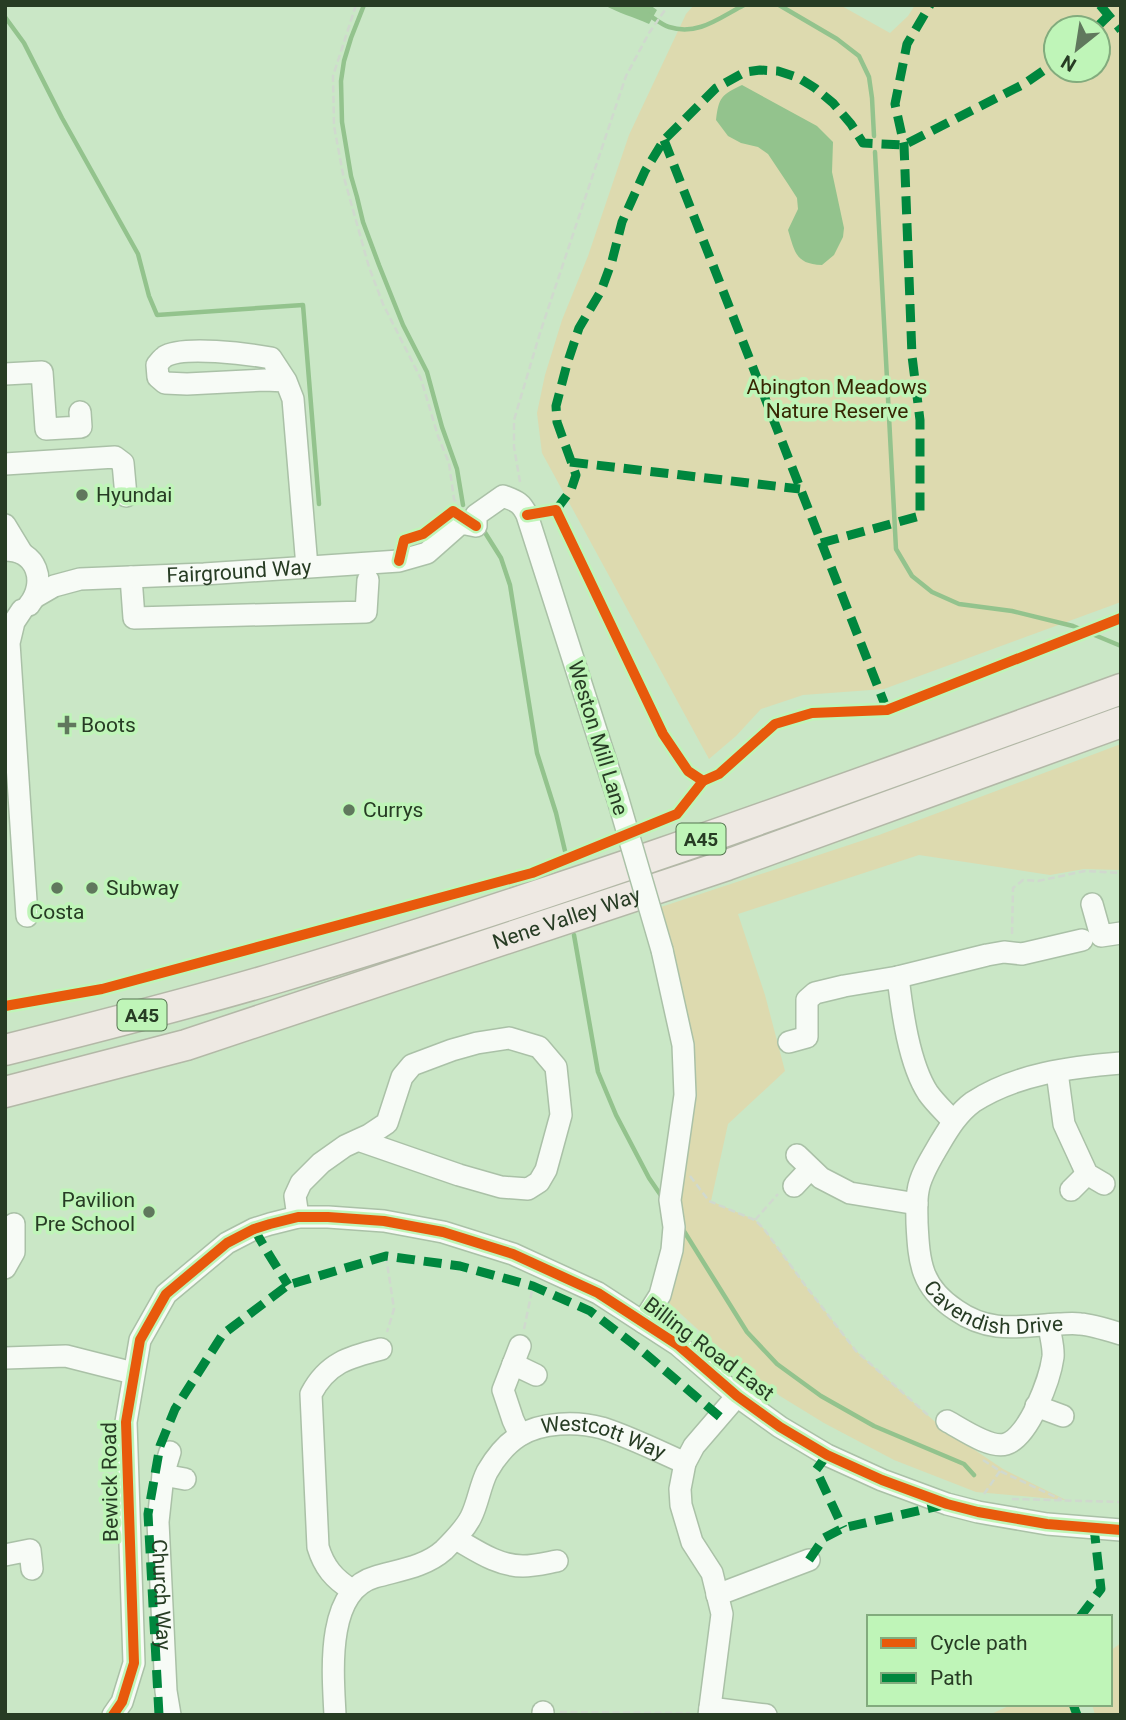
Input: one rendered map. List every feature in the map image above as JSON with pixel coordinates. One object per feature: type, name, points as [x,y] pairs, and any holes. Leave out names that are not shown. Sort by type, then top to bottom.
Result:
[{"type":"highway","name":"Nene Valley Way","points":[[5,1050],[277,978],[557,890],[1121,690]]},
{"type":"highway","name":"Nene Valley Way","points":[[5,1092],[186,1045],[727,865],[1121,722]]},
{"type":"highway","points":[[5,1029],[277,978]]},
{"type":"highway","points":[[5,1110],[123,1072],[186,1045]]},
{"type":"street","points":[[286,381],[165,383],[158,377],[157,366],[163,357],[177,353],[232,351],[271,358],[286,381],[293,399],[307,567]]},
{"type":"street","points":[[6,374],[42,372],[46,429],[80,427],[79,412]]},
{"type":"street","points":[[5,464],[115,457],[123,463],[126,496]]},
{"type":"street","points":[[476,521],[503,496],[523,506]]},
{"type":"street","name":"Weston Mill Lane","points":[[523,506],[617,796],[662,950],[683,1045],[685,1095],[670,1200],[674,1227],[672,1250],[660,1295],[643,1322]]},
{"type":"street","name":"Fairground Way","points":[[80,579],[399,561],[427,553],[461,523],[476,521]]},
{"type":"street","points":[[5,525],[21,557],[38,575],[38,586],[21,607],[7,639],[27,916]]},
{"type":"street","points":[[21,557],[55,574],[80,579]]},
{"type":"street","points":[[131,577],[134,618],[366,612],[368,580]]},
{"type":"street","points":[[21,607],[54,586],[80,579]]},
{"type":"street","points":[[1093,904],[1101,936],[1121,933]]},
{"type":"street","points":[[789,1042],[807,1037],[807,1000],[815,993],[994,960],[1082,940]]},
{"type":"street","points":[[898,977],[902,1014],[917,1073],[928,1093],[953,1121]]},
{"type":"street","points":[[298,1217],[295,1196],[301,1183],[321,1163],[345,1146],[387,1123],[402,1077],[412,1065],[477,1042],[509,1038],[539,1047],[556,1067],[561,1115],[546,1170],[539,1182],[528,1189],[501,1187],[459,1175],[358,1140]]},
{"type":"street","name":"Cavendish Drive","points":[[1121,1063],[1084,1066],[1037,1075],[991,1092],[972,1103],[953,1121],[930,1160],[918,1189],[917,1204],[918,1250],[925,1276],[938,1298],[958,1312],[983,1325],[1009,1328],[1079,1324],[1121,1334]]},
{"type":"street","points":[[1057,1072],[1064,1124],[1096,1179],[1071,1190]]},
{"type":"street","points":[[794,1186],[804,1162],[821,1178],[850,1193],[917,1204]]},
{"type":"street","name":"Billing Road East","points":[[270,1224],[298,1217],[384,1222],[443,1232],[513,1254],[598,1293],[687,1351],[737,1396],[780,1427],[828,1455],[882,1480],[947,1504],[978,1512],[1047,1524],[1121,1530]]},
{"type":"street","points":[[6,1268],[14,1252],[15,1224]]},
{"type":"street","name":"Bewick Road","points":[[113,1715],[122,1702],[134,1663],[126,1422],[140,1340],[166,1294],[227,1243],[270,1224]]},
{"type":"street","points":[[940,1420],[989,1444],[1005,1445],[1016,1438],[1032,1415],[1049,1374],[1053,1354],[1049,1325]]},
{"type":"street","points":[[335,1715],[336,1634],[343,1608],[352,1590],[341,1583],[323,1563],[318,1547],[311,1394],[329,1368],[383,1346]]},
{"type":"street","points":[[517,1355],[536,1375]]},
{"type":"street","name":"Westcott Way","points":[[517,1355],[503,1390],[520,1435]]},
{"type":"street","points":[[5,1357],[66,1356],[134,1373]]},
{"type":"street","points":[[737,1396],[694,1446],[685,1464],[680,1489],[681,1504],[692,1542],[712,1573],[722,1615],[709,1712],[766,1715]]},
{"type":"street","points":[[1032,1415],[1063,1416]]},
{"type":"street","name":"Westcott Way","points":[[352,1590],[371,1578],[420,1565],[456,1539],[471,1517],[483,1480],[494,1459],[520,1435],[544,1426],[570,1423],[600,1428],[653,1448],[685,1464]]},
{"type":"street","name":"Church Way","points":[[170,1452],[163,1475],[158,1522],[166,1691],[170,1715]]},
{"type":"street","points":[[163,1475],[185,1479]]},
{"type":"street","points":[[456,1539],[495,1561],[524,1566],[557,1561]]},
{"type":"street","points":[[5,1555],[30,1550],[33,1569]]},
{"type":"street","points":[[717,1595],[809,1560]]},
{"type":"path","points":[[355,5],[333,76],[334,126],[344,174],[359,234],[379,292],[421,379],[449,463],[454,499],[461,511],[476,521]]},
{"type":"path","points":[[523,506],[514,447],[514,420],[579,213],[626,76],[665,7]]},
{"type":"path","points":[[453,511],[476,521]]},
{"type":"path","points":[[994,960],[1012,944],[1013,888],[1023,880],[1038,881],[1085,871],[1121,873]]},
{"type":"path","points":[[675,1162],[693,1179],[709,1201],[755,1220],[856,1351],[940,1420]]},
{"type":"path","points":[[755,1220],[787,1183],[794,1186]]},
{"type":"path","points":[[383,1346],[394,1309],[386,1256]]},
{"type":"path","points":[[517,1355],[533,1286]]},
{"type":"path","points":[[976,1455],[1000,1471],[1062,1500]]},
{"type":"path","points":[[978,1512],[982,1497],[1000,1471]]},
{"type":"path","points":[[1009,1499],[1121,1502]]},
{"type":"path","points":[[543,1713],[709,1712]]},
{"type":"green space","name":"Abington Meadows Nature Reserve","points":[[694,5],[840,5],[890,33],[908,16],[915,5],[1121,5],[1121,602],[884,689],[803,695],[761,709],[736,736],[709,759],[542,453],[537,413],[545,375],[562,320],[588,256],[629,135],[686,14]]},
{"type":"green space","points":[[1121,744],[1121,870],[1084,869],[1050,875],[919,855],[738,914],[765,995],[785,1071],[728,1124],[711,1201],[755,1220],[856,1351],[942,1428],[1003,1469],[1066,1500],[976,1492],[894,1460],[780,1396],[704,1335],[660,1295],[685,1095],[673,952],[661,907],[879,835]]},
{"type":"green space","points":[[1121,1643],[1121,1715],[1095,1715],[1093,1706],[1112,1706],[1112,1650]]},
{"type":"green space","points":[[1009,1706],[1070,1706],[1072,1715],[989,1715]]},
{"type":"shaded area","points":[[604,5],[650,5],[657,10],[649,24]]},
{"type":"shaded area","points":[[742,85],[817,126],[833,142],[832,172],[844,228],[843,237],[834,255],[822,265],[802,260],[795,251],[788,230],[798,209],[797,198],[768,154],[758,147],[728,136],[716,120],[722,98]]},
{"type":"waterway","points":[[364,5],[344,61],[341,81],[342,122],[351,176],[363,222],[379,265],[403,325],[427,372],[457,469],[463,505]]},
{"type":"waterway","points":[[649,15],[669,27],[689,29],[708,24],[744,5]]},
{"type":"waterway","points":[[779,5],[837,39],[859,56],[869,77],[874,136]]},
{"type":"waterway","points":[[5,17],[24,43],[62,118],[138,254],[157,315],[303,305],[319,504]]},
{"type":"waterway","points":[[875,152],[896,549],[912,576],[932,592],[959,604],[1012,611],[1073,626],[1121,646]]},
{"type":"waterway","points":[[484,531],[501,558],[510,585],[537,753],[565,851]]},
{"type":"waterway","points":[[574,935],[598,1072],[616,1115],[662,1197]]},
{"type":"waterway","points":[[682,1228],[747,1332],[777,1364],[821,1396],[874,1426],[964,1464],[974,1475]]},
{"type":"marked path","points":[[821,543],[920,516],[920,420],[912,356],[904,145],[895,104],[907,44],[930,5]]},
{"type":"marked path","points":[[1100,5],[1121,30]]},
{"type":"marked path","points":[[556,510],[571,490],[576,475],[557,422],[556,406],[579,328],[601,291],[622,222],[645,171],[664,140],[716,88],[745,72],[778,71],[799,78],[833,103],[863,143],[904,145],[1024,84],[1042,72]]},
{"type":"marked path","points":[[664,140],[887,710]]},
{"type":"marked path","points":[[570,462],[800,489]]},
{"type":"marked path","points":[[254,1229],[288,1285]]},
{"type":"marked path","points":[[159,1715],[148,1514],[160,1446],[175,1409],[223,1334],[288,1285],[386,1256],[460,1266],[533,1286],[590,1311],[720,1417]]},
{"type":"marked path","points":[[827,1455],[816,1470],[843,1528]]},
{"type":"marked path","points":[[809,1560],[824,1538],[843,1528],[943,1505]]},
{"type":"marked path","points":[[1082,1615],[1101,1589],[1094,1528]]},
{"type":"marked path","points":[[1074,1706],[1077,1715]]},
{"type":"cycle path","points":[[527,515],[556,510],[663,734],[688,771],[703,781]]},
{"type":"cycle path","points":[[399,561],[404,540],[423,534],[453,511],[476,526]]},
{"type":"cycle path","points":[[5,1006],[102,989],[532,873],[677,814],[703,781],[719,774],[775,724],[812,713],[887,710],[1121,618]]},
{"type":"cycle path","points":[[113,1715],[122,1702],[134,1663],[126,1422],[140,1340],[166,1294],[227,1243],[254,1229],[298,1217],[384,1221],[443,1232],[513,1254],[598,1293],[678,1345],[737,1396],[780,1427],[827,1455],[882,1480],[947,1504],[978,1512],[1047,1524],[1121,1530]]},
{"type":"place","name":"Hyundai","points":[[82,495]]},
{"type":"place","name":"Boots","points":[[67,725]]},
{"type":"place","name":"Currys","points":[[349,810]]},
{"type":"place","name":"Costa","points":[[57,888]]},
{"type":"place","name":"Subway","points":[[92,888]]},
{"type":"place","name":"Pavilion Pre School","points":[[149,1212]]}]
